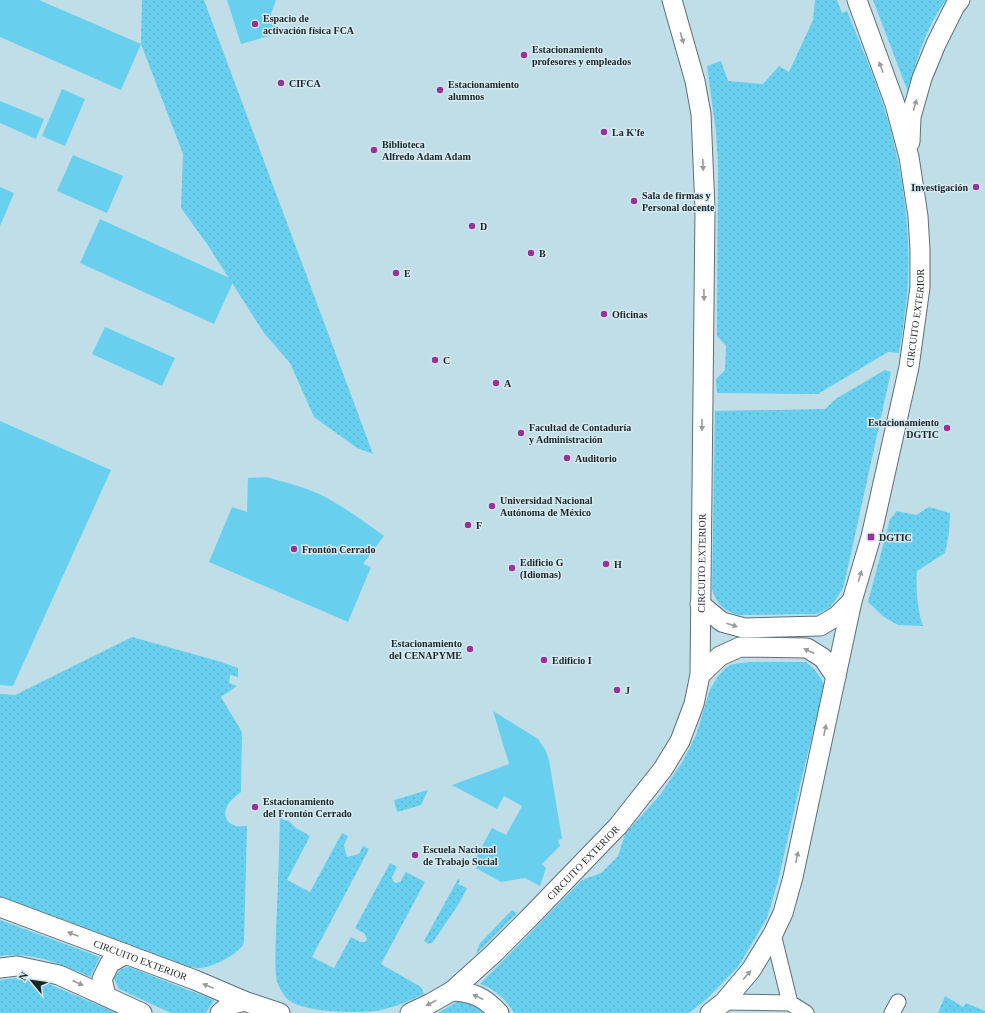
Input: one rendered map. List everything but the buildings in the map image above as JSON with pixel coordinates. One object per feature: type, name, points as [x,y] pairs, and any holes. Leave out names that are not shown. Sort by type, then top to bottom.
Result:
[{"type":"street","name":"CIRCUITO EXTERIOR","points":[[410,1013],[431,1004],[452,991],[492,955],[618,826],[663,769],[680,741],[694,704],[700,675],[704,209],[700,114],[695,81],[672,0]]},
{"type":"street","name":"CIRCUITO EXTERIOR","points":[[717,1007],[751,970],[783,913],[793,877],[852,601],[871,536],[909,367],[920,287],[918,216],[909,158],[895,104],[857,0]]},
{"type":"street","points":[[909,158],[911,117],[922,78],[936,44],[955,6],[960,0]]},
{"type":"street","points":[[700,604],[722,622],[744,628],[820,626],[837,616],[852,601]]},
{"type":"street","points":[[700,675],[720,656],[740,647],[807,648],[822,658],[836,677]]},
{"type":"street","name":"CIRCUITO EXTERIOR","points":[[0,906],[244,1001],[280,1013]]},
{"type":"street","points":[[772,934],[790,1003]]},
{"type":"street","points":[[106,996],[102,978],[110,963],[126,954]]},
{"type":"street","points":[[0,968],[17,966],[59,975],[142,1013]]},
{"type":"street","points":[[452,991],[469,993],[478,996],[499,1013]]},
{"type":"street","points":[[220,1013],[230,1005],[244,1001]]},
{"type":"street","points":[[717,1007],[790,1003],[806,1013]]},
{"type":"shaded area","name":"Universidad Nacional Autónoma de México","points":[[0,0],[985,0],[985,1013],[0,1013]]},
{"type":"shaded area","points":[[0,0],[39,0],[141,44],[121,90],[0,37]]},
{"type":"shaded area","points":[[142,0],[204,0],[373,454],[357,448],[314,417],[290,363],[264,333],[207,244],[181,208],[183,154],[141,44]]},
{"type":"shaded area","name":"Espacio de activación física FCA","points":[[227,0],[276,0],[271,14],[279,33],[241,44]]},
{"type":"shaded area","points":[[815,0],[837,0],[842,13],[847,11],[879,91],[897,157],[904,193],[908,248],[908,284],[899,353],[888,352],[818,394],[717,393],[716,379],[725,370],[726,346],[717,336],[718,162],[716,132],[707,66],[721,61],[728,81],[763,84],[779,66],[789,72],[813,20]]},
{"type":"shaded area","points":[[873,0],[946,0],[933,21],[922,44],[908,92]]},
{"type":"shaded area","points":[[62,89],[85,99],[65,146],[42,136]]},
{"type":"shaded area","points":[[0,101],[44,119],[36,139],[0,123]]},
{"type":"shaded area","points":[[73,155],[123,176],[107,213],[57,191]]},
{"type":"shaded area","points":[[0,187],[14,193],[0,226]]},
{"type":"shaded area","points":[[100,219],[234,280],[214,324],[80,263]]},
{"type":"shaded area","points":[[105,327],[175,358],[162,386],[92,354]]},
{"type":"shaded area","points":[[885,370],[891,372],[846,576],[843,588],[837,598],[829,608],[817,614],[739,615],[729,612],[716,599],[712,589],[715,411],[825,409],[837,398]]},
{"type":"shaded area","points":[[0,421],[111,470],[13,686],[0,685]]},
{"type":"shaded area","name":"Frontón Cerrado","points":[[266,477],[300,486],[328,498],[384,536],[363,564],[371,567],[348,622],[209,562],[232,507],[247,512],[248,478]]},
{"type":"shaded area","points":[[929,507],[950,513],[949,533],[945,553],[917,571],[917,599],[923,626],[898,625],[884,617],[868,602],[890,519],[897,511],[916,515]]},
{"type":"shaded area","points":[[132,637],[238,668],[238,677],[230,675],[229,683],[237,686],[221,697],[242,732],[241,792],[229,803],[225,814],[227,820],[233,825],[247,826],[244,942],[242,947],[231,956],[215,964],[201,968],[195,968],[167,961],[0,899],[0,694],[15,695]]},
{"type":"shaded area","points":[[749,662],[806,662],[821,678],[824,689],[778,881],[767,918],[738,967],[708,998],[689,1013],[514,1013],[500,995],[480,984],[582,880],[601,873],[618,856],[625,834],[660,795],[683,761],[696,735],[710,689],[719,675],[727,667],[733,664]]},
{"type":"shaded area","points":[[493,711],[538,739],[546,751],[549,760],[562,839],[558,840],[560,846],[542,864],[546,868],[540,886],[525,878],[501,882],[476,868],[479,863],[475,859],[492,828],[506,835],[522,806],[504,796],[497,809],[452,785],[509,764]]},
{"type":"shaded area","points":[[428,790],[421,805],[397,812],[394,800]]},
{"type":"shaded area","points":[[280,814],[283,814],[283,820],[289,821],[296,828],[310,836],[287,880],[310,892],[342,833],[348,836],[344,845],[347,857],[359,854],[363,846],[369,849],[312,957],[334,968],[351,937],[360,942],[365,942],[367,940],[365,934],[355,928],[390,863],[397,867],[392,877],[395,883],[400,882],[406,872],[425,882],[381,964],[421,987],[424,994],[389,1008],[376,1011],[356,1012],[308,1008],[290,1001],[284,995],[277,981],[275,964]]},
{"type":"shaded area","points":[[458,879],[460,880],[458,884],[467,888],[460,902],[433,942],[429,944],[424,941]]},
{"type":"shaded area","points":[[512,910],[517,913],[476,954],[480,943]]},
{"type":"shaded area","points":[[0,920],[100,957],[90,977],[57,963],[35,957],[24,955],[0,956]]},
{"type":"shaded area","points":[[129,967],[214,1000],[206,1013],[171,1013],[119,989],[114,978],[120,970]]},
{"type":"shaded area","points":[[17,978],[44,982],[117,1013],[0,1013],[0,980]]},
{"type":"shaded area","points":[[945,996],[963,1007],[966,1003],[985,1011],[985,1013],[938,1013]]},
{"type":"shaded area","points":[[458,1001],[476,1005],[487,1013],[438,1013]]},
{"type":"place","name":"Espacio de activación física FCA","points":[[255,24]]},
{"type":"place","name":"Estacionamiento profesores y empleados","points":[[524,55]]},
{"type":"place","name":"CIFCA","points":[[281,83]]},
{"type":"place","name":"Estacionamiento alumnos","points":[[440,90]]},
{"type":"place","name":"La K'fe","points":[[604,132]]},
{"type":"place","name":"Biblioteca Alfredo Adam Adam","points":[[374,150]]},
{"type":"place","name":"Investigación","points":[[976,187]]},
{"type":"place","name":"Sala de firmas y Personal docente","points":[[634,201]]},
{"type":"place","name":"D","points":[[472,226]]},
{"type":"place","name":"B","points":[[531,253]]},
{"type":"place","name":"E","points":[[396,273]]},
{"type":"place","name":"Oficinas","points":[[604,314]]},
{"type":"place","name":"C","points":[[435,360]]},
{"type":"place","name":"A","points":[[496,383]]},
{"type":"place","name":"Estacionamiento DGTIC","points":[[947,428]]},
{"type":"place","name":"Facultad de Contaduría y Administración","points":[[521,433]]},
{"type":"place","name":"Auditorio","points":[[567,458]]},
{"type":"place","name":"Universidad Nacional Autónoma de México","points":[[492,506]]},
{"type":"place","name":"F","points":[[468,525]]},
{"type":"place","name":"DGTIC","points":[[871,537]]},
{"type":"place","name":"Frontón Cerrado","points":[[294,549]]},
{"type":"place","name":"H","points":[[606,564]]},
{"type":"place","name":"Edificio G (Idiomas)","points":[[512,568]]},
{"type":"place","name":"Estacionamiento del CENAPYME","points":[[470,649]]},
{"type":"place","name":"Edificio I","points":[[544,660]]},
{"type":"place","name":"J","points":[[617,690]]},
{"type":"place","name":"Estacionamiento del Frontón Cerrado","points":[[255,807]]},
{"type":"place","name":"Escuela Nacional de Trabajo Social","points":[[415,855]]}]
